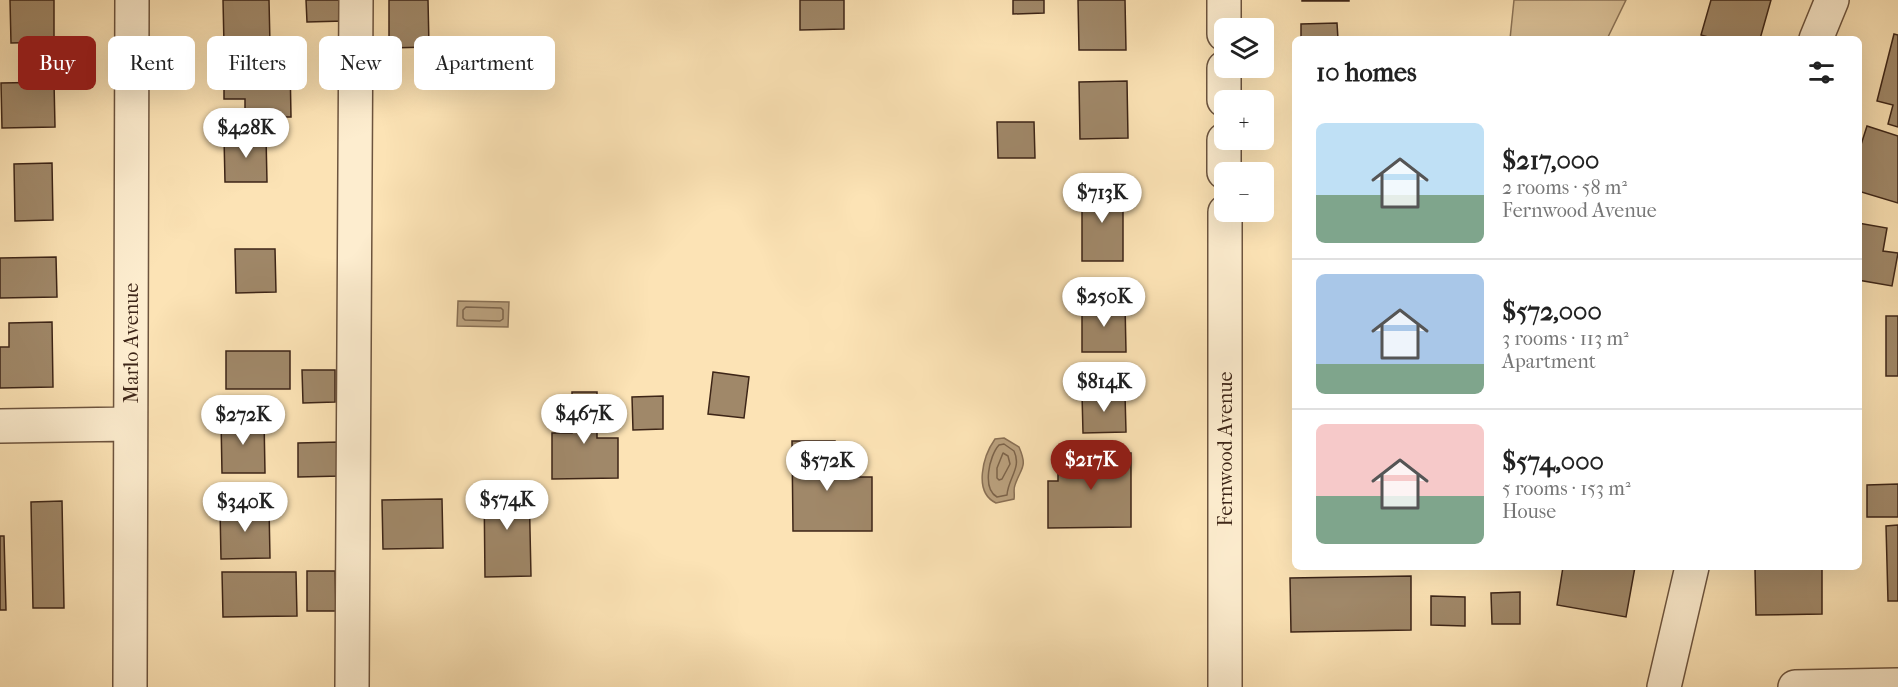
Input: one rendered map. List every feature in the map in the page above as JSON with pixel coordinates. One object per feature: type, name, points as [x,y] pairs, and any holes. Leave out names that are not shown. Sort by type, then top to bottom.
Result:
[{"type":"street","name":"Marlo Avenue","points":[[129,687],[132,0]]},
{"type":"street","points":[[352,687],[356,0]]},
{"type":"street","points":[[1224,0],[1224,18]]},
{"type":"street","points":[[1817,36],[1832,0]]},
{"type":"street","name":"Fernwood Avenue","points":[[1225,222],[1226,687]]},
{"type":"street","points":[[0,426],[130,423]]},
{"type":"street","points":[[1664,687],[1691,570]]},
{"type":"street","points":[[1795,687],[1898,685]]},
{"type":"shaded area","points":[[1514,0],[1626,0],[1608,36],[1510,36]]},
{"type":"water","points":[[458,301],[509,302],[508,327],[457,326]]},
{"type":"water","points":[[1004,438],[1019,447],[1023,467],[1014,487],[1014,499],[996,503],[984,491],[982,473],[995,439]]},
{"type":"building","points":[[10,0],[54,0],[54,36],[18,36],[18,43],[11,43]]},
{"type":"building","points":[[223,0],[269,0],[270,36],[224,36]]},
{"type":"building","points":[[306,0],[343,0],[344,21],[307,22]]},
{"type":"building","points":[[389,0],[428,0],[429,36],[414,36],[414,47],[402,48],[402,36],[389,36]]},
{"type":"building","points":[[800,0],[844,0],[844,29],[800,30]]},
{"type":"building","points":[[1013,0],[1044,0],[1044,13],[1013,14]]},
{"type":"building","points":[[1078,0],[1125,0],[1126,50],[1079,50]]},
{"type":"building","points":[[1349,0],[1349,1],[1302,1]]},
{"type":"building","points":[[1711,0],[1771,0],[1761,36],[1701,35]]},
{"type":"building","points":[[1337,23],[1338,36],[1301,36],[1301,24]]},
{"type":"building","points":[[1894,34],[1898,35],[1898,127],[1888,124],[1893,105],[1877,101]]},
{"type":"building","points":[[1127,81],[1128,138],[1080,139],[1079,82]]},
{"type":"building","points":[[1,83],[18,83],[18,90],[54,90],[55,127],[2,128]]},
{"type":"building","points":[[224,90],[290,90],[291,117],[245,117],[245,99],[224,99]]},
{"type":"building","points":[[997,122],[1034,122],[1035,158],[998,158]]},
{"type":"building","points":[[1867,126],[1898,136],[1898,203],[1862,192],[1862,142]]},
{"type":"building","points":[[266,136],[267,182],[225,182],[224,137]]},
{"type":"building","points":[[52,163],[53,220],[15,221],[14,164]]},
{"type":"building","points":[[1082,188],[1123,188],[1123,261],[1082,261]]},
{"type":"building","points":[[1862,224],[1887,228],[1883,251],[1898,253],[1892,286],[1862,281]]},
{"type":"building","points":[[235,249],[275,249],[276,292],[236,293]]},
{"type":"building","points":[[56,257],[57,297],[0,298],[0,258]]},
{"type":"building","points":[[1125,303],[1126,352],[1082,352],[1082,304]]},
{"type":"building","points":[[1886,316],[1898,316],[1898,376],[1886,376]]},
{"type":"building","points":[[52,322],[53,387],[0,388],[0,347],[9,347],[9,323]]},
{"type":"building","points":[[226,351],[290,351],[290,389],[226,389]]},
{"type":"building","points":[[302,370],[335,370],[335,402],[303,403]]},
{"type":"building","points":[[713,372],[749,377],[744,418],[708,414]]},
{"type":"building","points":[[572,392],[597,392],[597,438],[618,438],[618,478],[552,479],[552,433],[572,433]]},
{"type":"building","points":[[1082,394],[1125,394],[1126,432],[1083,433]]},
{"type":"building","points":[[663,396],[663,429],[633,430],[632,397]]},
{"type":"building","points":[[264,418],[265,473],[222,473],[221,419]]},
{"type":"building","points":[[792,441],[835,441],[835,477],[872,477],[872,531],[793,531]]},
{"type":"building","points":[[340,442],[341,476],[298,477],[298,443]]},
{"type":"building","points":[[1058,453],[1131,453],[1131,527],[1048,528],[1048,481],[1058,481]]},
{"type":"building","points":[[529,484],[531,576],[485,577],[484,485]]},
{"type":"building","points":[[1898,484],[1898,517],[1867,517],[1867,485]]},
{"type":"building","points":[[442,499],[443,548],[383,549],[382,500]]},
{"type":"building","points":[[62,501],[64,608],[33,608],[31,502]]},
{"type":"building","points":[[220,507],[269,507],[270,558],[221,559]]},
{"type":"building","points":[[1898,525],[1898,601],[1888,601],[1886,526]]},
{"type":"building","points":[[0,536],[4,536],[6,610],[0,610]]},
{"type":"building","points":[[1563,570],[1634,570],[1626,617],[1557,605]]},
{"type":"building","points":[[1755,570],[1822,570],[1822,614],[1756,615]]},
{"type":"building","points":[[307,571],[335,571],[336,611],[307,611]]},
{"type":"building","points":[[222,572],[296,572],[297,616],[223,617]]},
{"type":"building","points":[[1411,576],[1411,630],[1291,632],[1290,578]]},
{"type":"building","points":[[1520,592],[1520,624],[1492,624],[1491,593]]},
{"type":"building","points":[[1431,596],[1465,597],[1465,626],[1431,625]]}]
